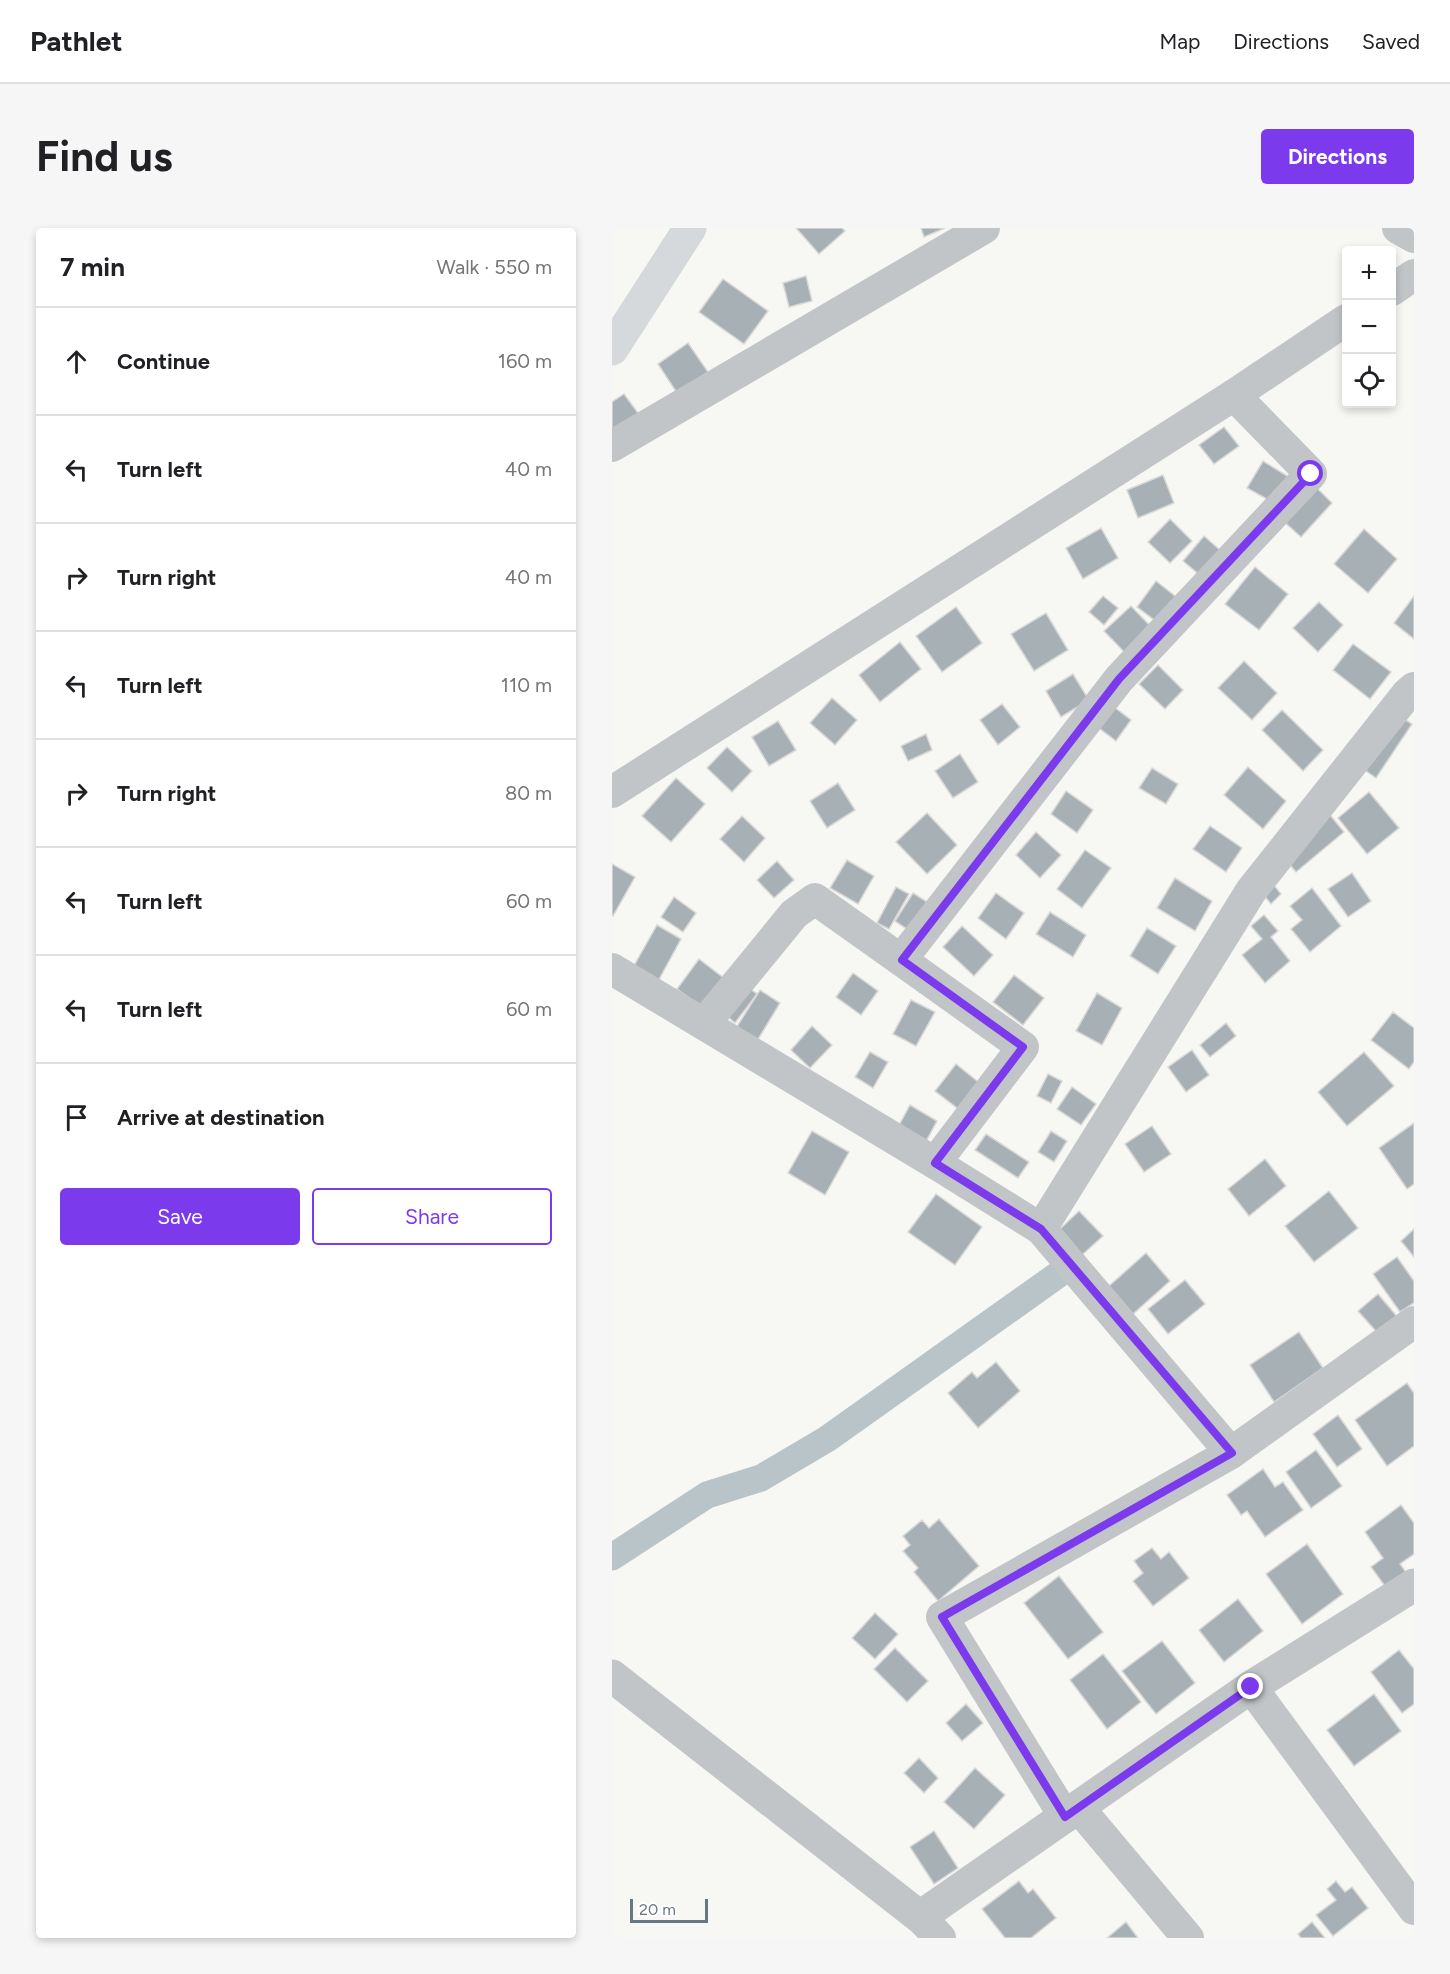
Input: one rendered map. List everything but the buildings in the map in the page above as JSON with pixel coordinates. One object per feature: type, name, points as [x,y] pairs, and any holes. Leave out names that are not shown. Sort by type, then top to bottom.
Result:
[{"type":"highway","points":[[612,349],[690,228]]},
{"type":"street","points":[[612,446],[984,228]]},
{"type":"street","points":[[1398,228],[1414,237]]},
{"type":"street","points":[[1396,287],[1414,275]]},
{"type":"street","points":[[612,792],[1234,395],[1342,323]]},
{"type":"street","points":[[902,960],[1119,679],[1311,474],[1234,395]]},
{"type":"street","points":[[1041,1229],[1251,891],[1414,688]]},
{"type":"street","points":[[704,1024],[794,914],[815,899],[1023,1047],[935,1163]]},
{"type":"street","points":[[612,969],[1041,1229],[1232,1453]]},
{"type":"street","points":[[1188,1938],[1072,1812],[942,1617],[1232,1453],[1414,1322]]},
{"type":"street","points":[[612,1676],[930,1928],[1072,1812],[1251,1687],[1414,1585]]},
{"type":"street","points":[[1251,1687],[1414,1908]]},
{"type":"waterway","points":[[612,1557],[707,1495],[761,1478],[827,1439],[1059,1274]]},
{"type":"route","points":[[1251,1687],[1065,1817],[942,1617],[1232,1453],[1041,1229],[935,1163],[1023,1047],[902,960],[1119,679],[1311,474]]}]
